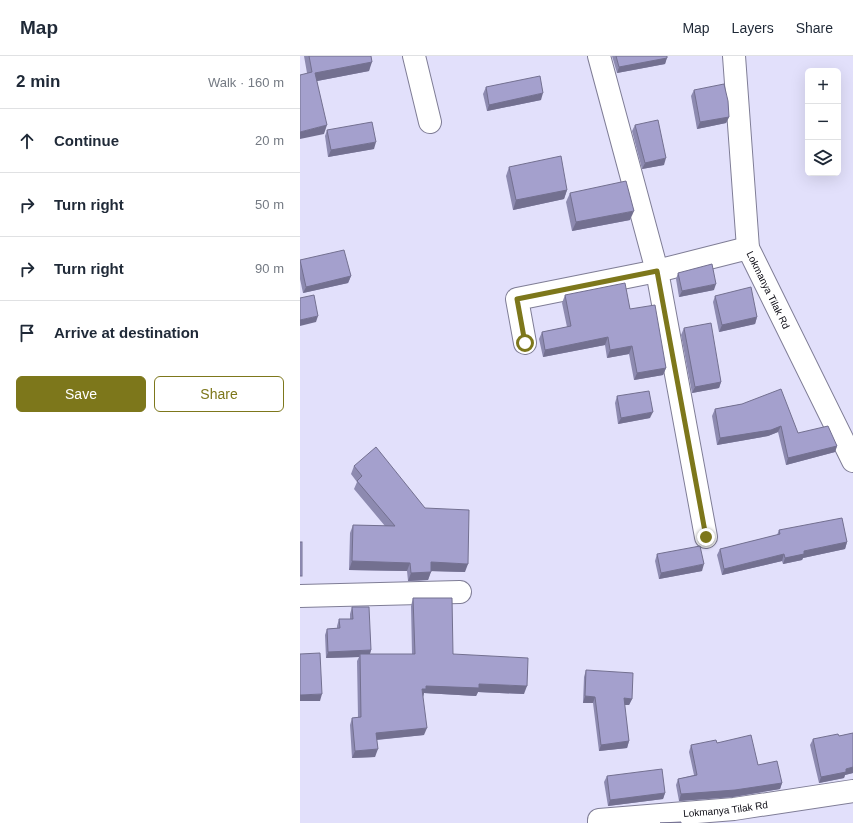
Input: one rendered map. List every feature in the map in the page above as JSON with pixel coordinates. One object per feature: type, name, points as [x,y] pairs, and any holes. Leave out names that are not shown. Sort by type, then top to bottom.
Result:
[{"type":"street","points":[[414,56],[430,122]]},
{"type":"street","points":[[599,56],[657,271],[706,537]]},
{"type":"street","name":"Lokmanya Tilak Rd","points":[[734,56],[748,248],[853,461]]},
{"type":"street","points":[[525,343],[517,299],[657,271],[748,248]]},
{"type":"street","points":[[300,596],[460,592]]},
{"type":"street","name":"Lokmanya Tilak Rd","points":[[598,823],[599,820],[734,808],[853,791]]},
{"type":"building","points":[[309,56],[371,56],[372,62],[315,73],[327,125],[300,132],[300,75],[312,72]]},
{"type":"building","points":[[616,56],[667,56],[667,58],[619,67]]},
{"type":"building","points":[[540,76],[543,93],[489,105],[486,87]]},
{"type":"building","points":[[724,84],[728,101],[729,117],[700,122],[694,90]]},
{"type":"building","points":[[658,120],[666,158],[645,163],[635,125]]},
{"type":"building","points":[[372,122],[376,142],[331,150],[327,130]]},
{"type":"building","points":[[561,156],[567,190],[516,200],[509,167]]},
{"type":"building","points":[[626,181],[634,211],[576,222],[570,193]]},
{"type":"building","points":[[344,250],[351,276],[306,287],[300,260]]},
{"type":"building","points":[[712,264],[716,284],[682,291],[678,273]]},
{"type":"building","points":[[625,283],[630,309],[655,305],[666,368],[637,373],[632,346],[610,350],[608,337],[545,350],[542,332],[571,326],[565,295]]},
{"type":"building","points":[[751,287],[757,317],[722,325],[715,296]]},
{"type":"building","points":[[314,295],[318,316],[300,320],[300,298]]},
{"type":"building","points":[[711,323],[721,382],[695,387],[684,328]]},
{"type":"building","points":[[781,389],[798,433],[828,426],[837,446],[788,458],[781,426],[771,430],[720,438],[715,409],[742,404]]},
{"type":"building","points":[[649,391],[653,412],[621,418],[617,396]]},
{"type":"building","points":[[376,447],[425,508],[469,510],[468,564],[431,562],[431,572],[411,573],[410,563],[352,561],[353,525],[395,526],[357,481],[362,476],[354,466]]},
{"type":"building","points":[[842,518],[847,542],[804,551],[804,554],[785,558],[784,554],[724,569],[720,549],[780,534],[779,530]]},
{"type":"building","points":[[300,542],[302,542],[302,576],[300,576]]},
{"type":"building","points":[[700,546],[704,564],[661,573],[657,554]]},
{"type":"building","points":[[413,598],[452,598],[453,654],[528,658],[527,686],[479,684],[479,688],[426,686],[426,689],[422,689],[427,728],[376,733],[378,749],[355,751],[352,718],[361,717],[360,654],[415,654]]},
{"type":"building","points":[[352,607],[369,607],[371,650],[328,652],[327,629],[340,628],[339,619],[353,619]]},
{"type":"building","points":[[320,653],[322,694],[300,695],[300,654]]},
{"type":"building","points":[[586,670],[633,673],[632,699],[624,698],[629,741],[601,745],[595,697],[585,696]]},
{"type":"building","points":[[853,733],[853,767],[846,769],[846,772],[821,777],[813,739],[838,734],[839,736]]},
{"type":"building","points":[[751,735],[758,765],[777,761],[782,783],[735,790],[681,794],[678,779],[697,775],[691,745],[716,740],[717,743]]},
{"type":"building","points":[[662,769],[665,793],[610,800],[607,776]]},
{"type":"building","points":[[681,822],[681,823],[660,823]]},
{"type":"route","points":[[525,343],[517,299],[657,271],[706,537]]}]
